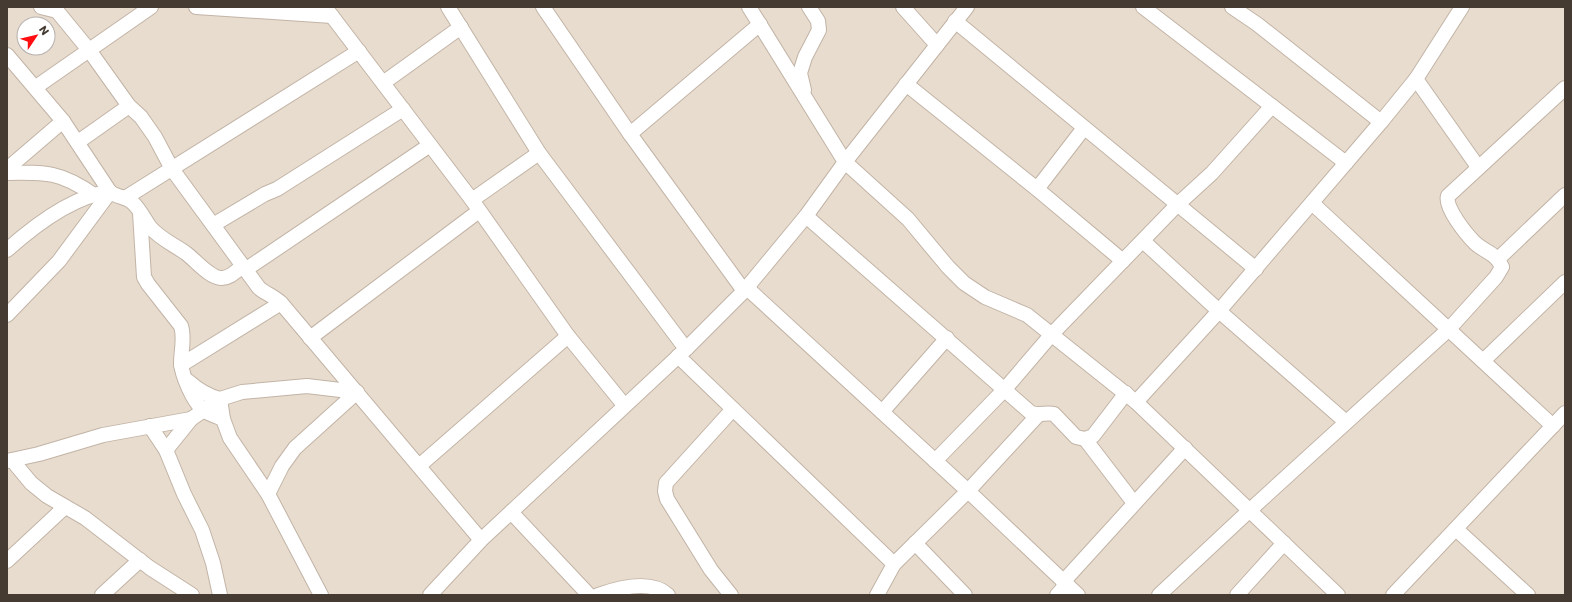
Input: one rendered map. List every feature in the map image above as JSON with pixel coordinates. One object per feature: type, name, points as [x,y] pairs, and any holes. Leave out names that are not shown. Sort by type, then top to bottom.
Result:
[{"type":"street","points":[[41,7],[58,11],[89,50],[129,106],[141,117],[172,169],[258,288],[264,293],[276,298],[281,303],[481,540]]},
{"type":"street","points":[[196,7],[329,11],[475,206],[568,336],[624,405]]},
{"type":"street","points":[[543,7],[630,134],[746,290],[935,460],[1078,595]]},
{"type":"street","points":[[748,7],[806,97],[813,112],[845,162],[908,219],[948,267],[964,283],[985,297],[1027,315],[1131,398],[1338,595]]},
{"type":"street","points":[[806,97],[800,73],[805,57],[819,30],[818,21],[809,7]]},
{"type":"street","points":[[903,7],[937,45]]},
{"type":"street","points":[[433,594],[481,540],[746,290],[806,216],[845,162],[967,7]]},
{"type":"street","points":[[1143,7],[1346,163]]},
{"type":"street","points":[[1232,7],[1257,24],[1381,122]]},
{"type":"street","points":[[877,595],[894,564],[968,491],[1038,416],[1049,413],[1054,414],[1076,437],[1085,439],[1093,436],[1219,311],[1416,79],[1462,7]]},
{"type":"street","points":[[450,8],[539,153],[682,352],[733,409],[894,564]]},
{"type":"street","points":[[36,87],[89,50],[143,9]]},
{"type":"street","points":[[955,21],[1256,269]]},
{"type":"street","points":[[630,134],[760,24]]},
{"type":"street","points":[[383,83],[461,27]]},
{"type":"street","points":[[125,198],[359,51]]},
{"type":"street","points":[[9,62],[36,87],[63,121],[110,192],[132,202],[150,227],[161,237],[174,244],[212,276],[221,278],[230,276],[244,268],[430,145]]},
{"type":"street","points":[[1416,79],[1478,167]]},
{"type":"street","points":[[906,84],[1037,189],[1123,261]]},
{"type":"street","points":[[1159,595],[1448,329],[1501,271],[1502,267],[1498,259],[1476,244],[1462,227],[1448,206],[1446,200],[1448,196],[1478,167],[1565,88]]},
{"type":"street","points":[[78,142],[129,106]]},
{"type":"street","points":[[935,460],[1005,389],[1052,334],[1177,205],[1212,173],[1272,106]]},
{"type":"street","points":[[213,225],[265,194],[277,189],[403,109]]},
{"type":"street","points":[[7,169],[63,121]]},
{"type":"street","points":[[1037,189],[1084,128]]},
{"type":"street","points":[[310,338],[539,153]]},
{"type":"street","points":[[7,172],[33,172],[56,175],[75,182],[94,195]]},
{"type":"street","points":[[7,250],[53,214],[94,195],[110,192]]},
{"type":"street","points":[[7,315],[59,261],[110,192]]},
{"type":"street","points":[[1498,259],[1565,195]]},
{"type":"street","points":[[1312,203],[1553,426]]},
{"type":"street","points":[[140,212],[144,277],[181,326],[183,332],[181,364],[184,378],[193,396],[204,410],[223,418]]},
{"type":"street","points":[[806,216],[1031,413],[1038,416]]},
{"type":"street","points":[[1143,240],[1219,311],[1346,422]]},
{"type":"street","points":[[1482,361],[1565,282]]},
{"type":"street","points":[[181,364],[281,303]]},
{"type":"street","points":[[419,466],[568,336]]},
{"type":"street","points":[[882,412],[947,338]]},
{"type":"street","points":[[184,378],[198,390],[220,399]]},
{"type":"street","points":[[166,450],[191,419],[220,399],[242,392],[307,386],[357,392]]},
{"type":"street","points":[[268,494],[282,466],[295,448],[357,392]]},
{"type":"street","points":[[220,399],[223,418],[230,438],[268,494],[321,595]]},
{"type":"street","points":[[728,594],[684,529],[667,500],[665,491],[666,483],[733,409]]},
{"type":"street","points":[[1393,595],[1565,413]]},
{"type":"street","points":[[191,419],[103,435],[9,461],[42,492],[64,507],[85,518],[140,560],[192,595]]},
{"type":"street","points":[[150,426],[166,450],[184,494],[202,530],[214,563],[220,595]]},
{"type":"street","points":[[1085,439],[1134,503]]},
{"type":"street","points":[[1056,595],[1134,503],[1184,448]]},
{"type":"street","points":[[7,561],[64,507]]},
{"type":"street","points":[[510,512],[589,595]]},
{"type":"street","points":[[1456,529],[1525,594]]},
{"type":"street","points":[[915,543],[965,595]]},
{"type":"street","points":[[1244,593],[1284,543]]},
{"type":"street","points":[[102,595],[140,560]]},
{"type":"street","points":[[598,595],[616,588],[634,586],[654,588],[665,592],[668,595]]},
{"type":"shaded area","points":[[7,7],[1565,7],[1565,595],[7,595]]}]
